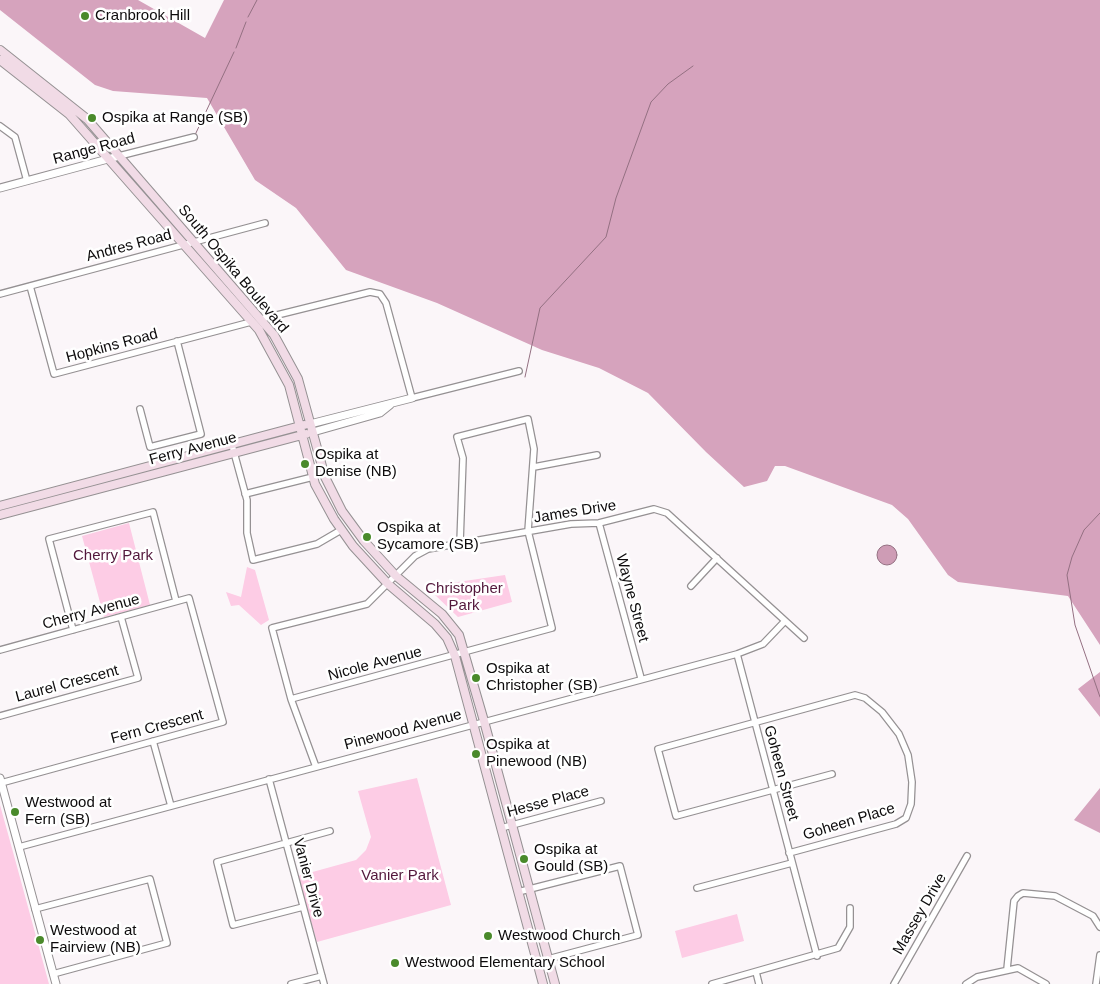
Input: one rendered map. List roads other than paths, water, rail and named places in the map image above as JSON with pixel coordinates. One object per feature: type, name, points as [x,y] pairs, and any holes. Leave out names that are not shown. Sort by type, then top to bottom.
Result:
[{"type":"main road","name":"South Ospika Boulevard","points":[[0,50],[87,119],[274,335],[298,379],[325,477],[342,511],[364,541],[396,576],[442,614],[459,635],[466,652],[555,984]]},
{"type":"main road","name":"South Ospika Boulevard","points":[[0,60],[69,114],[259,330],[289,385],[313,477],[341,530],[388,584],[435,624],[447,638],[455,656],[474,724],[543,984]]},
{"type":"main road","name":"Ferry Avenue","points":[[0,515],[310,424]]},
{"type":"main road","name":"Ferry Avenue","points":[[0,506],[233,448],[313,432]]},
{"type":"street","points":[[0,126],[15,137],[28,181]]},
{"type":"street","name":"Range Road","points":[[0,188],[194,137]]},
{"type":"street","name":"Andres Road","points":[[0,294],[265,223]]},
{"type":"street","name":"Hopkins Road","points":[[30,286],[54,374],[251,322]]},
{"type":"street","points":[[261,319],[370,292],[380,294],[386,303],[412,398]]},
{"type":"street","name":"Hopkins Road","points":[[150,447],[201,434],[177,341]]},
{"type":"street","name":"Ferry Avenue","points":[[310,424],[519,371]]},
{"type":"street","name":"Ferry Avenue","points":[[313,432],[380,413],[390,405]]},
{"type":"street","name":"Ferry Avenue","points":[[140,409],[150,447]]},
{"type":"street","points":[[460,543],[463,458],[457,437],[528,419],[534,449],[534,467],[528,531]]},
{"type":"street","points":[[233,448],[245,494],[247,533],[253,560],[317,544],[341,530]]},
{"type":"street","points":[[534,467],[597,455]]},
{"type":"street","points":[[245,494],[313,477]]},
{"type":"street","name":"James Drive","points":[[291,699],[272,628],[367,604],[415,556],[428,549],[571,524],[599,523],[654,509],[667,512],[804,638]]},
{"type":"street","points":[[73,630],[49,539],[153,512],[176,601]]},
{"type":"street","name":"Wayne Street","points":[[599,523],[641,678]]},
{"type":"street","name":"Nicole Avenue","points":[[291,699],[455,656],[552,628],[528,531]]},
{"type":"street","points":[[691,586],[717,558]]},
{"type":"street","name":"Cherry Avenue","points":[[0,650],[189,598]]},
{"type":"street","name":"Fern Crescent","points":[[1,780],[223,722],[189,598]]},
{"type":"street","name":"Laurel Crescent","points":[[0,716],[138,678],[122,617]]},
{"type":"street","name":"Pinewood Avenue","points":[[19,847],[641,678],[737,654],[763,644],[785,621]]},
{"type":"street","name":"Goheen Street","points":[[737,654],[817,956]]},
{"type":"street","name":"Goheen Place","points":[[755,722],[855,695],[866,698],[882,712],[899,734],[908,755],[912,782],[911,804],[906,818],[896,824],[789,852]]},
{"type":"street","points":[[291,699],[316,766]]},
{"type":"street","points":[[755,722],[658,748],[676,816],[832,774]]},
{"type":"street","points":[[153,741],[171,806]]},
{"type":"street","name":"Vanier Drive","points":[[269,779],[324,984]]},
{"type":"street","points":[[1,780],[56,984]]},
{"type":"street","name":"Hesse Place","points":[[501,828],[601,801]]},
{"type":"street","points":[[303,907],[233,925],[217,862],[330,831]]},
{"type":"street","name":"Massey Drive","points":[[894,984],[967,856]]},
{"type":"street","points":[[697,888],[792,863]]},
{"type":"street","points":[[518,892],[620,866],[638,934],[548,959]]},
{"type":"street","points":[[35,909],[150,879],[167,943],[52,974]]},
{"type":"street","points":[[1007,969],[1014,901],[1023,893],[1055,896],[1093,916],[1100,927]]},
{"type":"street","points":[[712,984],[817,956],[838,948],[850,927],[850,908]]},
{"type":"street","points":[[1096,984],[1100,955]]},
{"type":"street","points":[[966,984],[977,977],[1018,968],[1046,984]]},
{"type":"street","points":[[756,972],[759,984]]},
{"type":"street","points":[[291,984],[322,976]]},
{"type":"waterway","points":[[248,17],[257,0]]},
{"type":"waterway","points":[[236,48],[246,22]]},
{"type":"waterway","points":[[195,135],[234,52]]},
{"type":"waterway","points":[[525,377],[540,308],[606,237],[616,198],[651,102],[668,84],[693,66]]},
{"type":"waterway","points":[[1100,513],[1084,530],[1072,557],[1067,575],[1075,625],[1100,697]]},
{"type":"place","name":"Cranbrook Hill","points":[[85,16]]},
{"type":"place","name":"Ospika at Range (SB)","points":[[92,118]]},
{"type":"place","name":"Ospika at Denise (NB)","points":[[305,464]]},
{"type":"place","name":"Ospika at Sycamore (SB)","points":[[367,537]]},
{"type":"place","name":"Ospika at Christopher (SB)","points":[[476,678]]},
{"type":"place","name":"Ospika at Pinewood (NB)","points":[[476,754]]},
{"type":"place","name":"Westwood at Fern (SB)","points":[[15,812]]},
{"type":"place","name":"Ospika at Gould (SB)","points":[[524,859]]},
{"type":"place","name":"Westwood Church","points":[[488,936]]},
{"type":"place","name":"Westwood at Fairview (NB)","points":[[40,940]]},
{"type":"place","name":"Westwood Elementary School","points":[[395,963]]},
{"type":"park label","name":"Cherry Park","points":[[113,556]]},
{"type":"park label","name":"Christopher Park","points":[[464,598]]},
{"type":"park label","name":"Vanier Park","points":[[400,876]]}]
